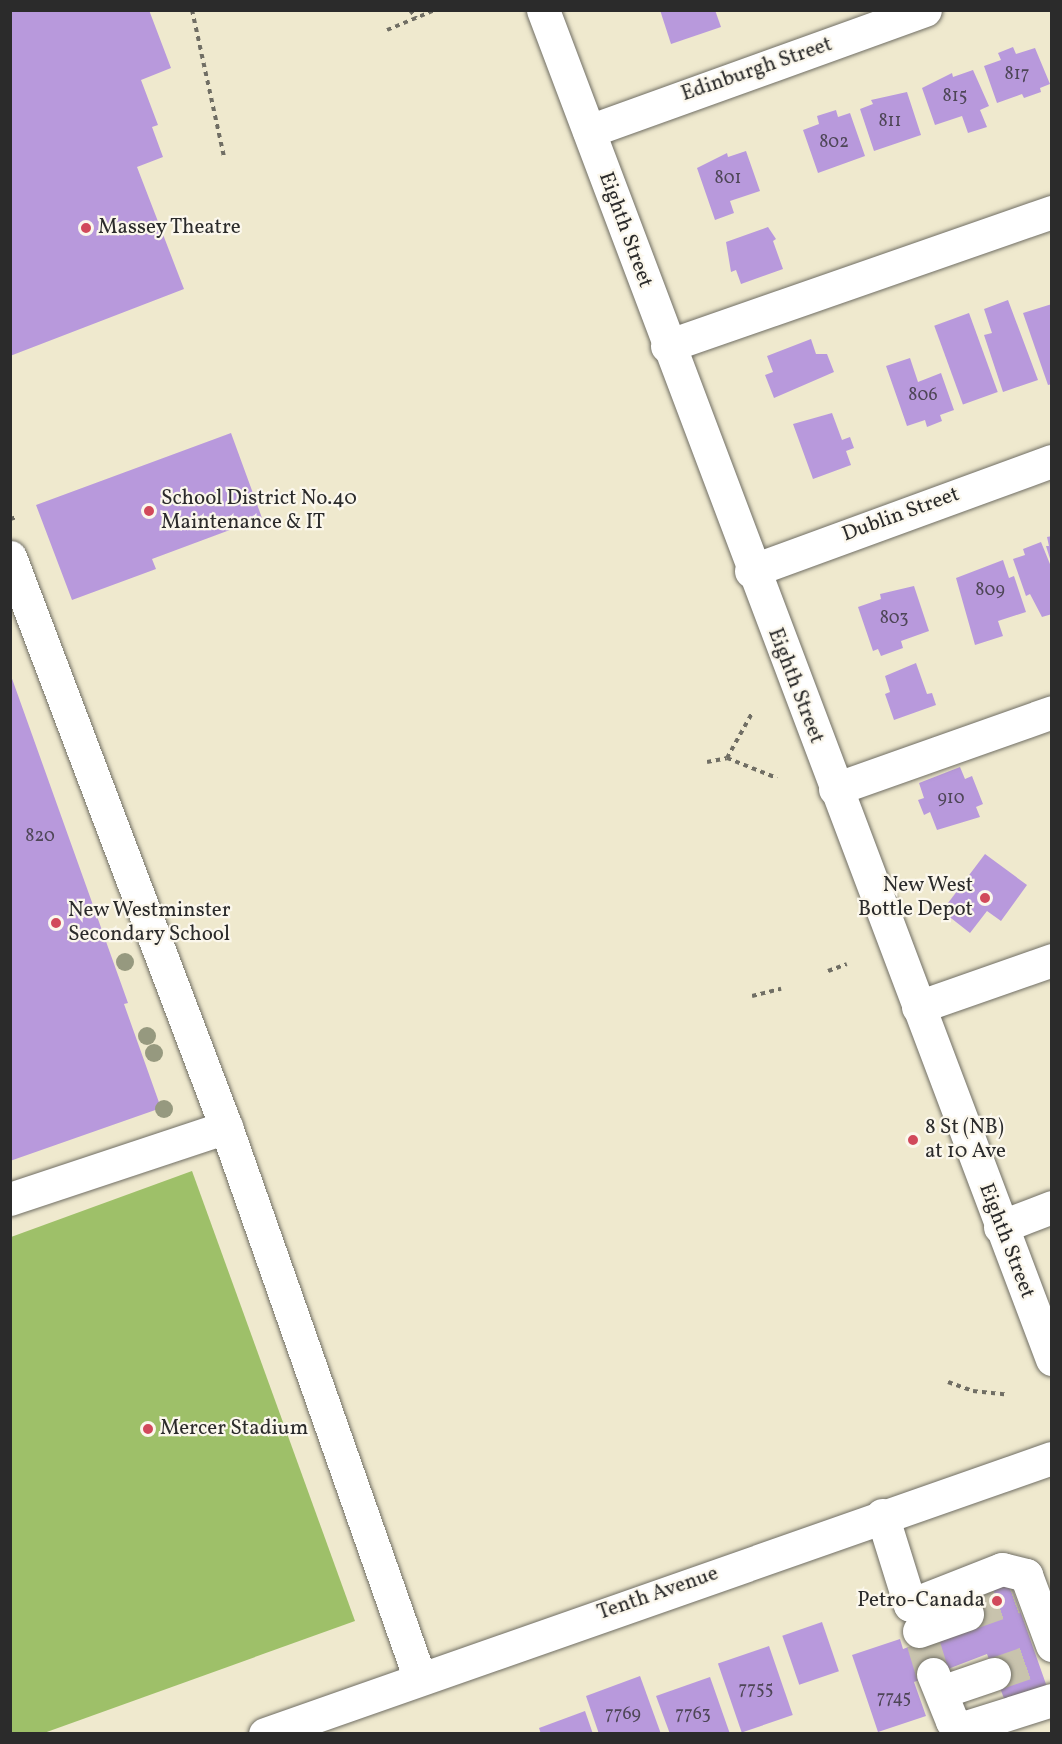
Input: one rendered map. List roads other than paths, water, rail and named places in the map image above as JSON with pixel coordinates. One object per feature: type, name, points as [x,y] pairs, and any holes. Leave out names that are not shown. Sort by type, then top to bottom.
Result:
[{"type":"street","name":"Eighth Street","points":[[543,10],[751,571],[1052,1359]]},
{"type":"street","name":"Edinburgh Street","points":[[589,131],[925,10]]},
{"type":"street","points":[[667,346],[1052,212]]},
{"type":"street","name":"Dublin Street","points":[[751,571],[1052,461]]},
{"type":"street","points":[[10,557],[226,1127],[420,1679]]},
{"type":"street","points":[[835,789],[1052,712]]},
{"type":"street","points":[[918,1008],[1052,960]]},
{"type":"street","points":[[10,1199],[226,1127]]},
{"type":"street","points":[[1000,1227],[1052,1207]]},
{"type":"street","name":"Tenth Avenue","points":[[265,1734],[882,1515],[1052,1458]]},
{"type":"street","points":[[882,1515],[917,1626]]},
{"type":"street","points":[[917,1626],[1002,1569],[1026,1575],[1023,1594],[1048,1647]]},
{"type":"street","points":[[917,1626],[967,1614]]},
{"type":"street","points":[[994,1674],[937,1683],[952,1721],[963,1728],[1052,1700]]},
{"type":"tunnel","points":[[967,1614],[1015,1597]]},
{"type":"tunnel","points":[[923,1642],[933,1674]]},
{"type":"tunnel","points":[[994,1674],[1037,1659]]},
{"type":"place","name":"Massey Theatre","points":[[86,228]]},
{"type":"place","name":"School District No.40 Maintenance & IT","points":[[149,511]]},
{"type":"place","name":"New West Bottle Depot","points":[[985,898]]},
{"type":"place","name":"New Westminster Secondary School","points":[[56,923]]},
{"type":"place","name":"8 St (NB) at 10 Ave","points":[[913,1140]]},
{"type":"place","name":"Mercer Stadium","points":[[148,1429]]},
{"type":"place","name":"Petro-Canada","points":[[997,1601]]}]
